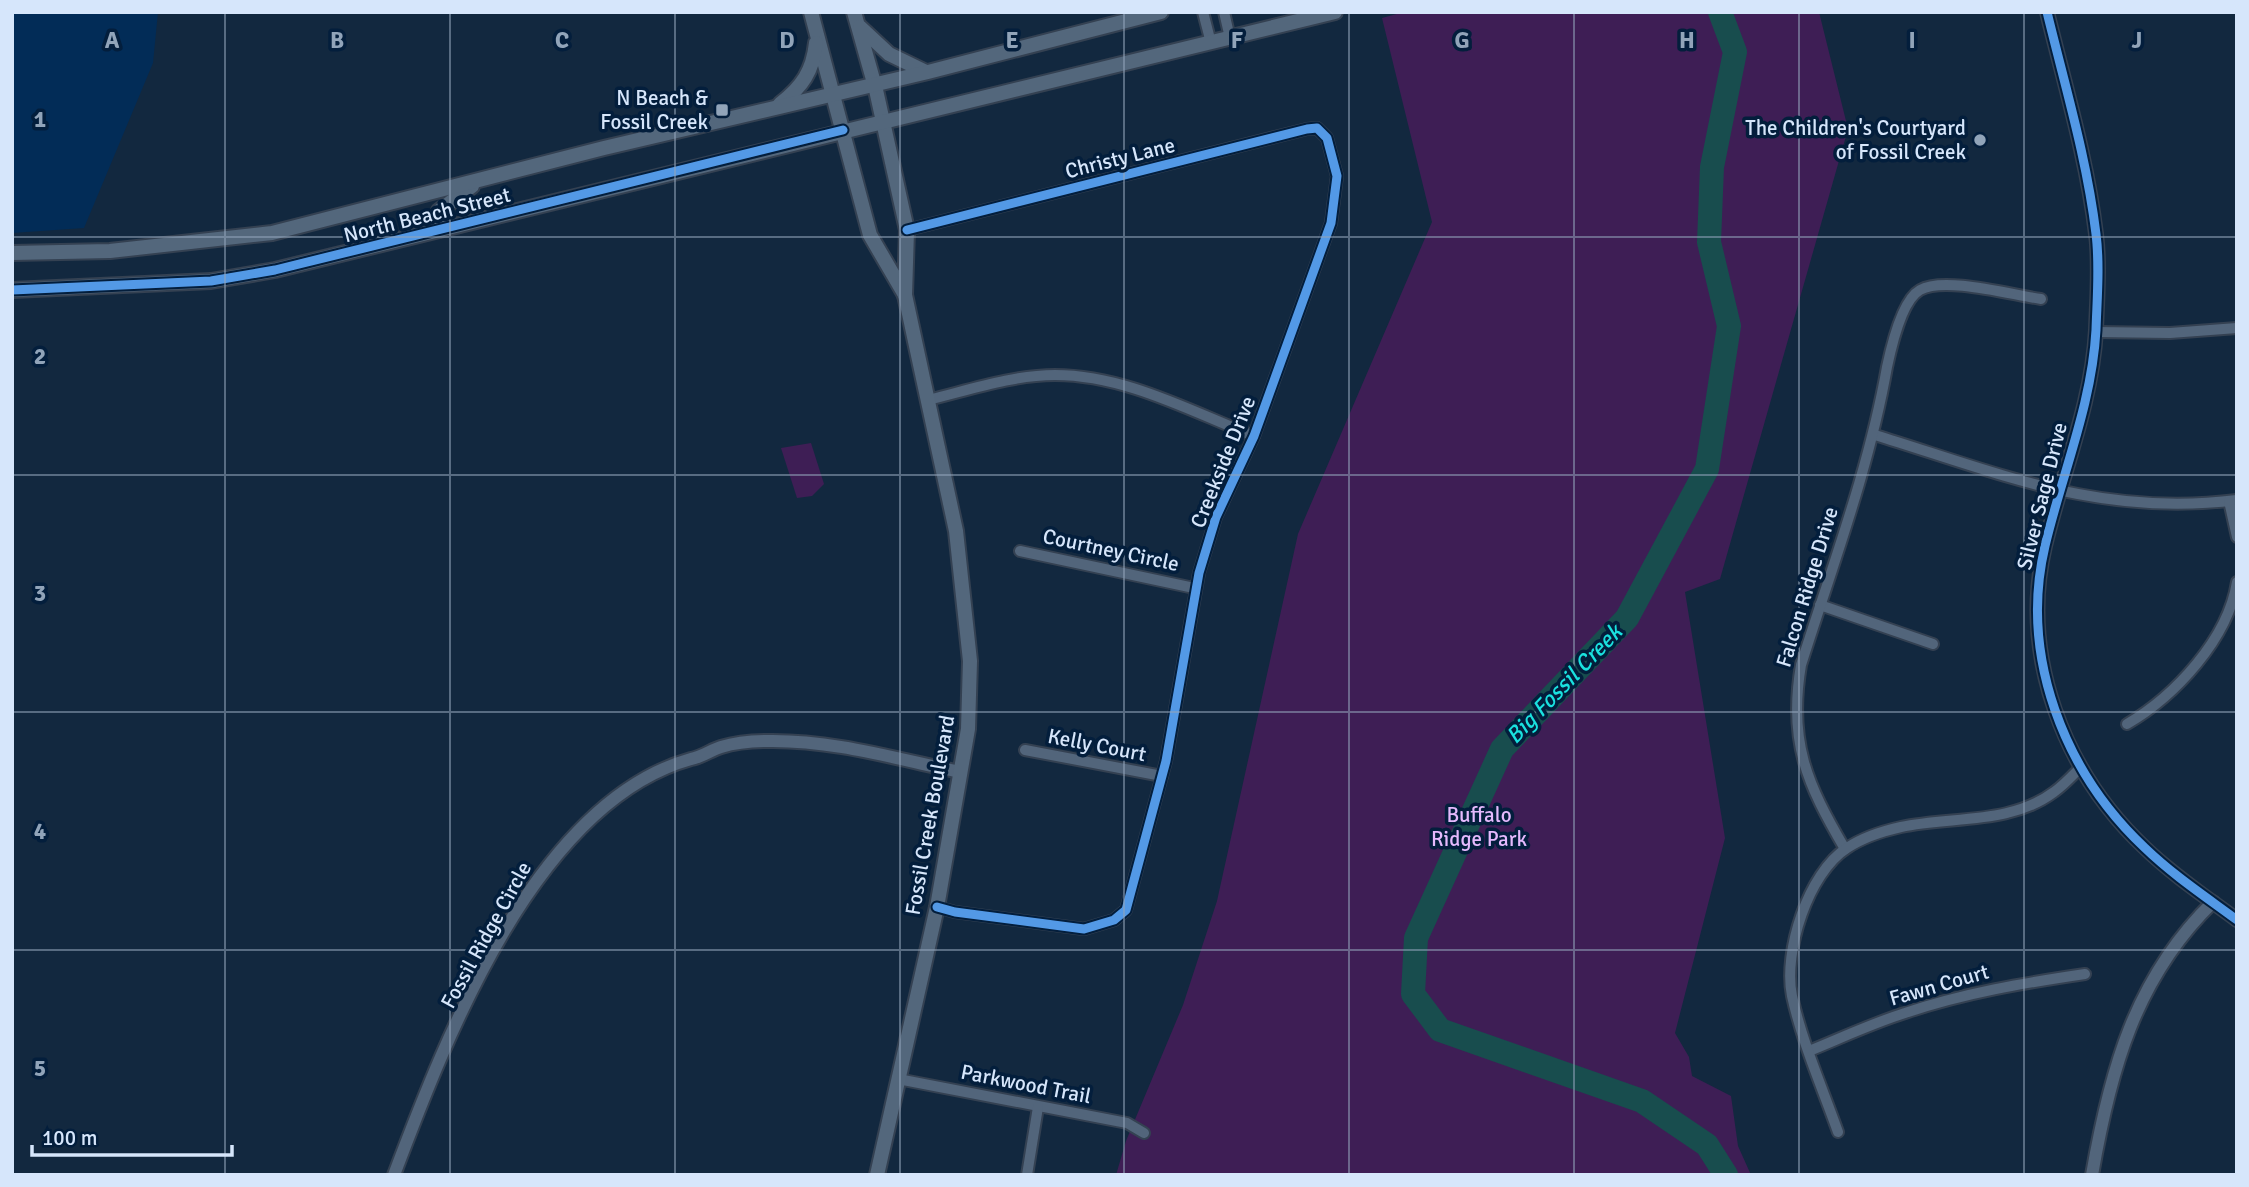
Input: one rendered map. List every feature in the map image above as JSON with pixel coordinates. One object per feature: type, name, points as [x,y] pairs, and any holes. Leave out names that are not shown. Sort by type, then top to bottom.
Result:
[{"type":"main road","name":"Fossil Creek Boulevard","points":[[811,12],[870,235],[905,295]]},
{"type":"main road","name":"North Beach Street","points":[[12,253],[110,251],[272,233],[1161,12]]},
{"type":"main road","name":"North Beach Street","points":[[12,290],[211,281],[275,270],[1335,12]]},
{"type":"main road","name":"Fossil Creek Boulevard","points":[[855,18],[883,120],[907,230],[905,295],[957,531],[970,661],[968,729],[937,907],[877,1175]]},
{"type":"main road","points":[[855,18],[889,54],[928,72]]},
{"type":"main road","points":[[776,108],[806,80],[815,59],[817,35]]},
{"type":"main road","points":[[438,230],[439,211],[475,183]]},
{"type":"street","points":[[1203,12],[1211,43]]},
{"type":"street","points":[[1224,12],[1230,38]]},
{"type":"street","name":"Silver Sage Drive","points":[[2047,12],[2082,149],[2097,237],[2096,332],[2078,431],[2040,568],[2036,601],[2042,663],[2056,718],[2081,767],[2116,818],[2145,848],[2237,920]]},
{"type":"street","name":"Christy Lane","points":[[907,230],[1307,129],[1317,128],[1328,138],[1332,149]]},
{"type":"street","name":"Creekside Drive","points":[[937,907],[955,912],[1094,928],[1114,920],[1126,910],[1162,776],[1194,588],[1216,517],[1254,436],[1331,223],[1337,176],[1332,149]]},
{"type":"street","name":"Falcon Ridge Drive","points":[[1845,849],[1815,798],[1803,767],[1796,727],[1801,665],[1875,435],[1891,349],[1905,308],[1916,292],[1932,285],[2041,299]]},
{"type":"street","points":[[2096,332],[2170,333],[2237,328]]},
{"type":"street","points":[[928,400],[1028,377],[1054,375],[1100,378],[1133,388],[1254,436]]},
{"type":"street","points":[[1875,435],[2059,492],[2133,504],[2233,500],[2237,537]]},
{"type":"street","name":"Courtney Circle","points":[[1020,551],[1194,588]]},
{"type":"street","points":[[2127,724],[2145,713],[2196,664],[2225,621],[2237,582]]},
{"type":"street","points":[[1820,605],[1933,644]]},
{"type":"street","name":"Fossil Ridge Circle","points":[[394,1175],[421,1105],[480,978],[522,904],[546,865],[587,822],[624,791],[677,762],[722,747],[767,741],[848,746],[960,772]]},
{"type":"street","name":"Kelly Court","points":[[1026,750],[1162,776]]},
{"type":"street","points":[[1838,1132],[1792,995],[1792,949],[1806,902],[1823,872],[1845,849],[1899,827],[2011,813],[2055,792],[2081,767]]},
{"type":"street","points":[[2092,1175],[2100,1130],[2129,1025],[2179,940],[2213,902]]},
{"type":"street","name":"Fawn Court","points":[[1809,1051],[1903,1013],[1954,998],[1997,987],[2085,974]]},
{"type":"street","name":"Parkwood Trail","points":[[898,1079],[1127,1123],[1144,1133]]},
{"type":"street","points":[[1027,1175],[1038,1107]]},
{"type":"shaded area","points":[[12,12],[158,12],[153,63],[84,228],[12,233]]},
{"type":"green space","name":"Buffalo Ridge Park","points":[[1404,12],[1819,12],[1848,129],[1720,579],[1685,592],[1725,838],[1675,1033],[1689,1057],[1692,1076],[1731,1096],[1738,1146],[1751,1175],[1116,1175],[1126,1141],[1183,1005],[1217,901],[1298,534],[1432,222],[1382,18]]},
{"type":"green space","points":[[811,443],[824,484],[812,496],[797,498],[781,448]]},
{"type":"waterway","name":"Big Fossil Creek","points":[[1720,12],[1735,52],[1712,167],[1709,242],[1729,326],[1707,469],[1627,618],[1502,749],[1416,938],[1413,994],[1440,1030],[1642,1101],[1707,1145],[1726,1175]]},
{"type":"cycle path","points":[[2047,12],[2087,178],[2096,234],[2098,270],[2096,330],[2089,385],[2045,546],[2039,587],[2038,629],[2044,670],[2055,710],[2071,748],[2116,818],[2167,867],[2237,920]]},
{"type":"cycle path","points":[[907,230],[1307,129],[1317,128],[1327,138],[1337,176],[1331,223],[1254,436],[1216,517],[1199,573],[1166,761],[1126,910],[1114,920],[1084,929],[955,912],[937,907]]},
{"type":"cycle path","points":[[12,290],[211,281],[275,270],[843,130]]},
{"type":"place","name":"N Beach & Fossil Creek","points":[[722,110]]},
{"type":"place","name":"The Children's Courtyard of Fossil Creek","points":[[1980,140]]}]
